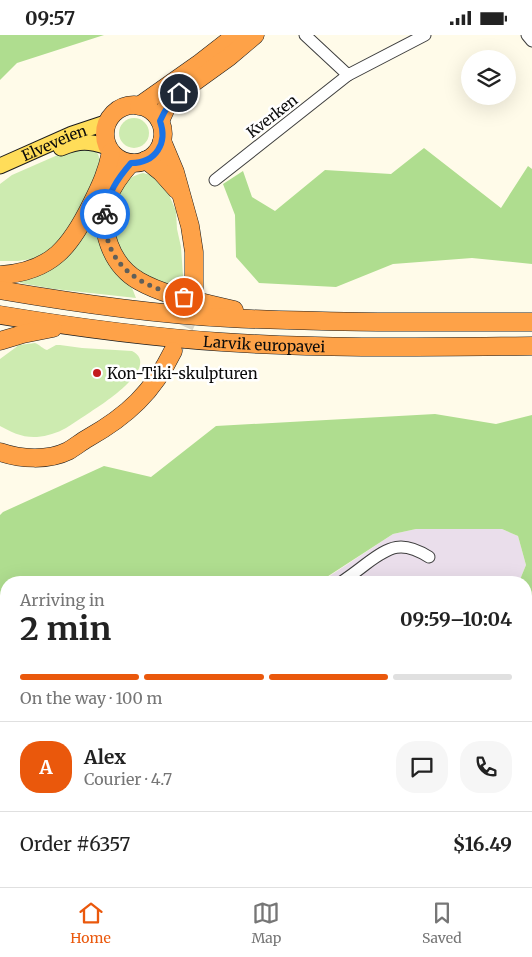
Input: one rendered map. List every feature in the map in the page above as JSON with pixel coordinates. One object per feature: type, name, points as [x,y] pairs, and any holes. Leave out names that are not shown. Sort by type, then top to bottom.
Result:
[{"type":"highway","points":[[139,105],[236,35]]},
{"type":"highway","points":[[160,121],[166,109],[179,93],[229,57],[255,35]]},
{"type":"highway","points":[[181,194],[161,172],[138,161],[120,159],[110,149],[106,139],[106,130],[108,122],[117,111],[124,107],[139,105],[151,111],[160,121],[163,134],[162,141],[156,152],[138,161],[124,171],[111,191],[105,211],[105,229],[114,255],[131,275],[142,282],[176,295],[276,320]]},
{"type":"highway","points":[[162,141],[175,172],[192,238],[194,292]]},
{"type":"highway","points":[[0,275],[20,273],[43,265],[62,250],[77,232],[102,184],[106,174],[110,149]]},
{"type":"highway","name":"Larvik europavei","points":[[0,290],[103,306],[228,318],[359,322],[532,323]]},
{"type":"highway","name":"Larvik europavei","points":[[0,315],[68,326],[221,342],[396,348],[532,346]]},
{"type":"highway","points":[[0,341],[23,334],[68,326]]},
{"type":"highway","points":[[0,452],[25,458],[67,451],[112,423],[134,405],[161,373],[173,351]]},
{"type":"highway","points":[[0,441],[24,448],[45,448],[86,439]]},
{"type":"main road","name":"Elveveien","points":[[0,166],[72,134],[108,122]]},
{"type":"main road","name":"Elveveien","points":[[0,175],[71,143],[88,141],[110,149]]},
{"type":"street","points":[[305,35],[348,75]]},
{"type":"street","name":"Kverken","points":[[215,180],[348,75],[425,35]]},
{"type":"street","points":[[527,35],[532,41]]},
{"type":"street","points":[[349,576],[382,552],[392,548],[405,547],[417,550],[429,557]]},
{"type":"shaded area","points":[[416,529],[502,529],[518,536],[526,565],[521,576],[330,576],[393,534]]},
{"type":"green space","points":[[0,35],[104,35],[17,63],[0,80]]},
{"type":"green space","points":[[134,118],[145,122],[149,133],[145,144],[134,148],[123,144],[119,133],[123,122]]},
{"type":"green space","points":[[424,148],[501,208],[528,166],[532,169],[532,264],[472,258],[393,264],[336,287],[259,283],[236,257],[235,215],[223,184],[243,171],[252,197],[275,211],[325,170],[391,174]]},
{"type":"green space","points":[[79,149],[92,149],[98,154],[101,163],[74,223],[51,250],[37,258],[0,261],[0,184],[12,175],[60,154]]},
{"type":"green space","points":[[143,173],[155,176],[166,188],[176,211],[184,290],[160,282],[138,271],[126,260],[117,244],[113,214],[117,195],[125,182]]},
{"type":"green space","points":[[98,201],[136,298],[54,289],[20,283],[21,278],[41,270]]},
{"type":"green space","points":[[35,343],[47,350],[60,345],[132,351],[139,358],[140,367],[125,386],[93,411],[66,428],[41,437],[22,436],[0,426],[0,359],[19,345]]},
{"type":"green space","points":[[435,414],[496,424],[532,415],[532,576],[521,576],[526,565],[518,536],[502,529],[416,529],[393,534],[328,576],[0,576],[0,515],[3,512],[104,466],[151,477],[216,426]]},
{"type":"tunnel","points":[[173,351],[186,323],[193,301]]},
{"type":"way so far","points":[[105,214],[106,234],[110,246],[124,268],[147,285],[184,297]]},
{"type":"place","name":"Kon-Tiki-skulpturen","points":[[97,373]]},
{"type":"route","points":[[105,214],[111,191],[124,171],[131,163],[141,162],[152,157],[160,147],[163,134],[160,121],[166,109],[179,93]]}]
